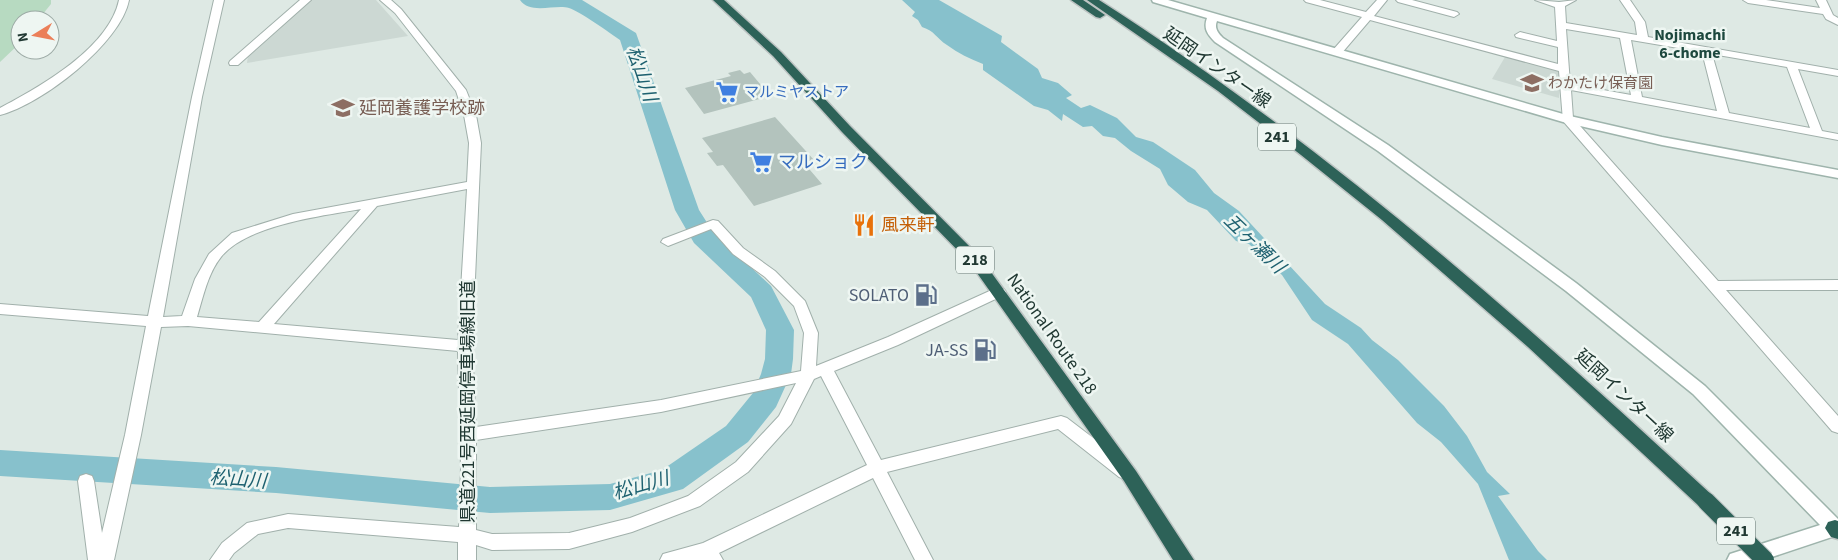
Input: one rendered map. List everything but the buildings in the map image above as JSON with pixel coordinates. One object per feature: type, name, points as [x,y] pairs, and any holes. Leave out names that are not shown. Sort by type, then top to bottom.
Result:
[{"type":"highway","name":"National Route 218","points":[[718,0],[777,54],[846,129],[975,260],[1130,476],[1184,560]]},
{"type":"highway","name":"延岡インター線","points":[[1076,0],[1218,93],[1375,211],[1448,269]]},
{"type":"highway","name":"延岡インター線","points":[[1092,0],[1167,48],[1258,115],[1330,171],[1448,269],[1570,374],[1706,501],[1765,560]]},
{"type":"street","points":[[0,112],[35,95],[62,76],[107,35],[124,7],[124,0]]},
{"type":"street","points":[[105,560],[133,435],[196,97],[219,0]]},
{"type":"street","points":[[234,63],[306,0]]},
{"type":"street","name":"県道221号西延岡停車場線旧道","points":[[385,0],[398,11],[461,90],[470,115],[475,143],[465,346],[469,468],[467,560]]},
{"type":"street","points":[[1309,0],[1564,69]]},
{"type":"street","points":[[1337,52],[1382,0]]},
{"type":"street","points":[[1401,0],[1454,14]]},
{"type":"street","points":[[1540,0],[1560,5],[1571,0]]},
{"type":"street","points":[[1547,0],[1560,5]]},
{"type":"street","points":[[1625,0],[1640,22],[1643,39]]},
{"type":"street","points":[[1748,0],[1826,12]]},
{"type":"street","points":[[1821,0],[1829,17],[1838,22]]},
{"type":"street","points":[[1164,1],[1567,119],[1662,141],[1838,174]]},
{"type":"street","points":[[1560,5],[1567,119],[1838,427]]},
{"type":"street","points":[[1214,16],[1210,24],[1212,33],[1219,40],[1383,148],[1571,287],[1699,390],[1837,529],[1736,560]]},
{"type":"street","points":[[1561,26],[1838,73]]},
{"type":"street","points":[[1520,35],[1562,45]]},
{"type":"street","points":[[1625,36],[1637,100]]},
{"type":"street","points":[[1706,50],[1724,116]]},
{"type":"street","points":[[1791,65],[1818,134]]},
{"type":"street","points":[[1565,86],[1838,137]]},
{"type":"street","points":[[188,321],[202,279],[216,254],[237,236],[293,218],[474,184]]},
{"type":"street","points":[[262,328],[373,203]]},
{"type":"street","points":[[219,560],[228,548],[253,528],[288,521],[467,535],[492,542],[568,540],[632,525],[694,501],[742,467],[785,420],[807,375],[811,333],[800,304],[770,274],[738,250],[712,224],[668,242]]},
{"type":"street","points":[[1714,286],[1838,286]]},
{"type":"street","points":[[467,435],[661,406],[807,375],[893,341],[999,292]]},
{"type":"street","points":[[0,309],[155,322],[188,321],[465,346]]},
{"type":"street","points":[[825,368],[924,560]]},
{"type":"street","points":[[669,560],[710,555],[877,468],[1061,422],[1130,476]]},
{"type":"street","points":[[86,481],[98,560]]},
{"type":"shaded area","points":[[311,0],[376,0],[408,36],[247,63],[248,55]]},
{"type":"shaded area","points":[[1508,56],[1560,71],[1559,98],[1492,79],[1505,57]]},
{"type":"green space","points":[[0,0],[51,0],[51,4],[46,10],[10,10],[10,52],[0,62]]},
{"type":"water","name":"五ヶ瀬川","points":[[902,0],[939,0],[1002,36],[1001,42],[1038,69],[1042,78],[1058,83],[1072,95],[1066,98],[1081,108],[1090,105],[1117,118],[1136,137],[1153,142],[1195,170],[1214,193],[1239,211],[1325,304],[1361,328],[1372,340],[1398,360],[1444,406],[1467,436],[1487,472],[1510,494],[1498,496],[1538,551],[1547,560],[1509,560],[1478,484],[1441,442],[1417,423],[1348,344],[1312,320],[1282,275],[1249,244],[1236,241],[1207,210],[1188,202],[1168,185],[1160,169],[1131,151],[1115,138],[1103,136],[1092,126],[1083,127],[1063,114],[1062,121],[1048,110],[1034,106],[983,70],[983,64],[955,51],[922,27],[918,20],[912,16],[915,12]]},
{"type":"waterway","name":"松山川","points":[[0,463],[276,480],[490,500],[610,497],[672,480],[737,434],[765,399],[776,374],[779,359],[780,330],[762,292],[703,237],[687,210],[629,37],[574,3],[534,2],[529,0]]},
{"type":"place","name":"わかたけ保育園","points":[[1532,83]]},
{"type":"place","name":"マルミヤストア","points":[[727,92]]},
{"type":"place","name":"延岡養護学校跡","points":[[343,108]]},
{"type":"place","name":"マルショク","points":[[761,162]]},
{"type":"place","name":"風来軒","points":[[864,225]]},
{"type":"place","name":"SOLATO","points":[[926,295]]},
{"type":"place","name":"JA-SS","points":[[985,350]]},
{"type":"district","name":"Nojimachi 6-chome","points":[[1690,44]]}]
